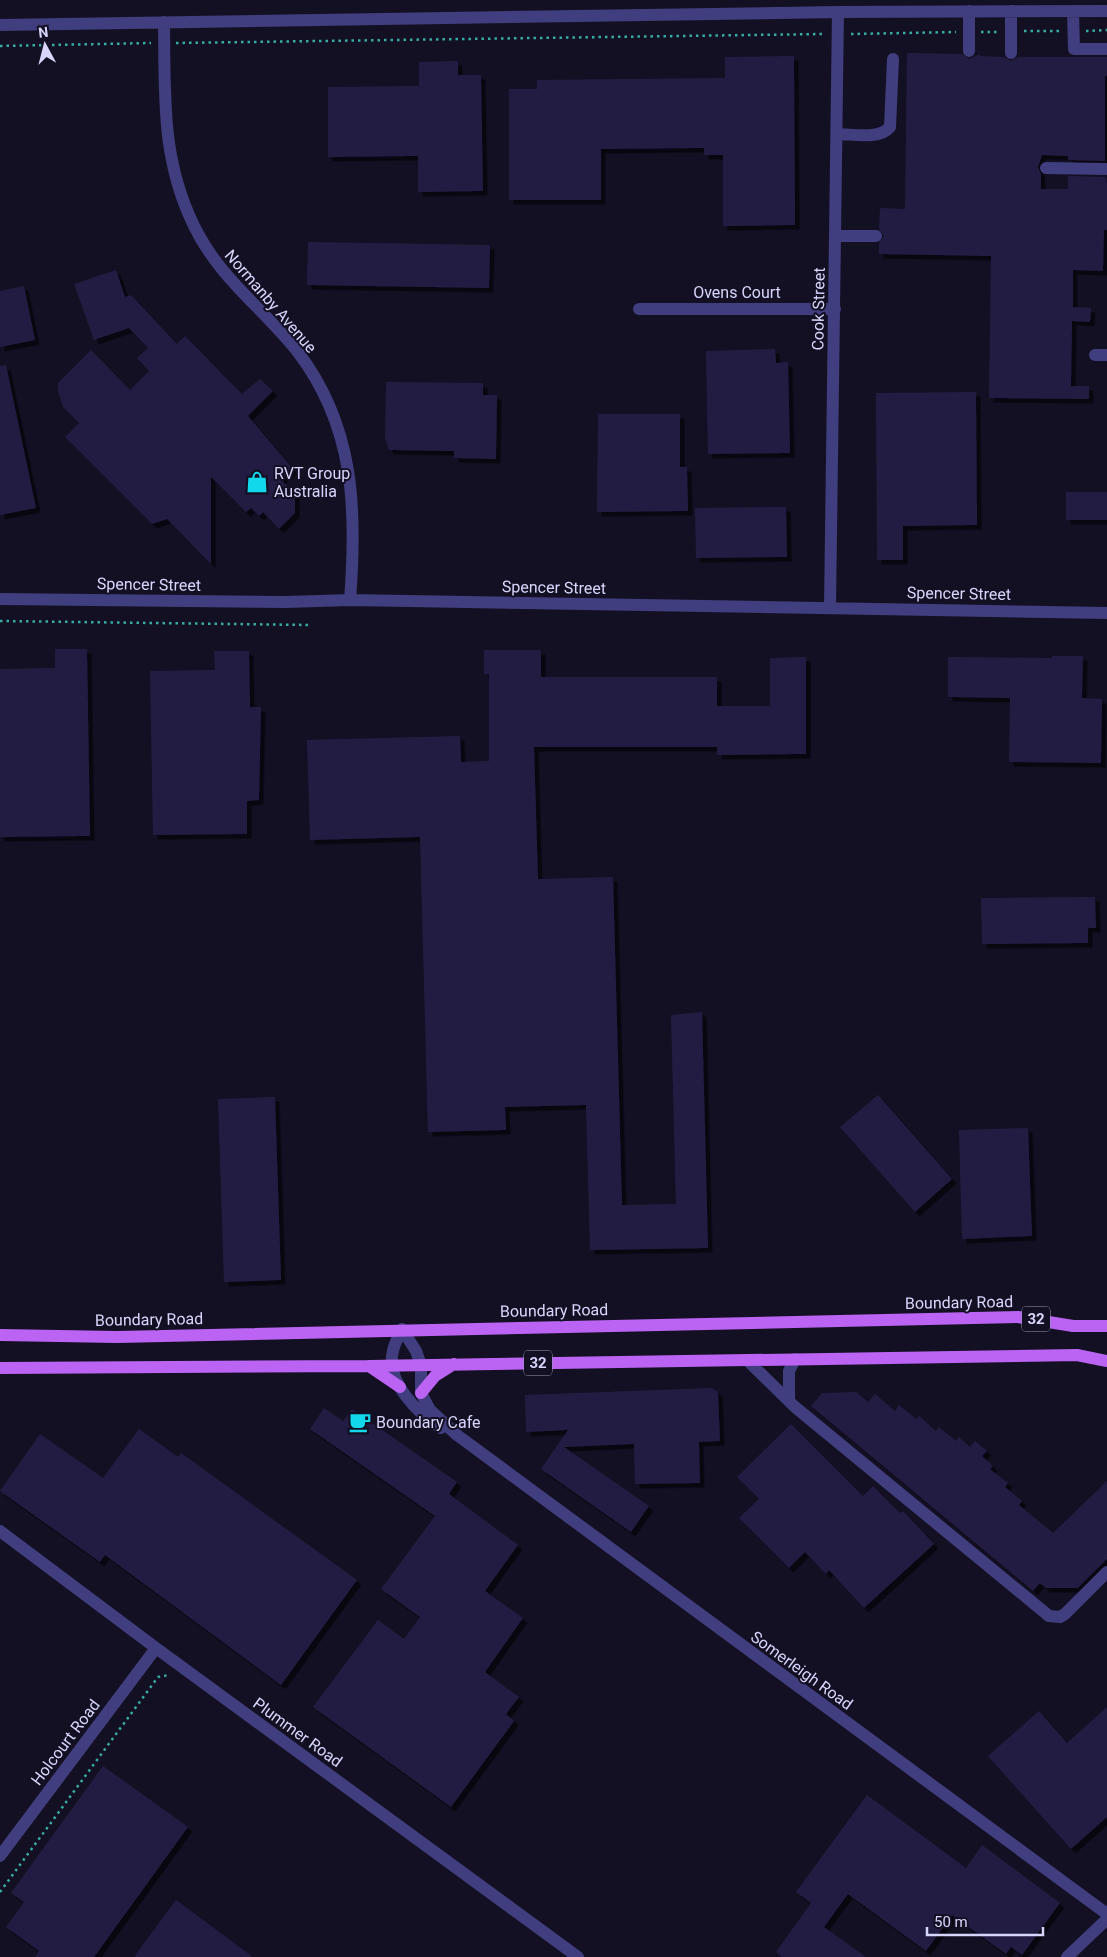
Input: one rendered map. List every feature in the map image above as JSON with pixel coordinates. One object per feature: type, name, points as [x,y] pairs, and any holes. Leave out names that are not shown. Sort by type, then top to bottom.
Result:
[{"type":"main road","name":"Boundary Road","points":[[0,1335],[117,1337],[402,1329],[1018,1317],[1073,1326],[1107,1326]]},
{"type":"main road","name":"32","points":[[0,1368],[369,1366],[1077,1355],[1107,1361]]},
{"type":"main road","points":[[421,1393],[435,1376],[454,1364]]},
{"type":"main road","points":[[369,1366],[400,1387]]},
{"type":"street","points":[[968,51],[969,11]]},
{"type":"street","points":[[1011,11],[1011,53]]},
{"type":"street","points":[[1073,11],[1074,49],[1107,49]]},
{"type":"street","points":[[0,25],[838,12],[1107,11]]},
{"type":"street","name":"Cook Street","points":[[830,607],[838,12]]},
{"type":"street","name":"Normanby Avenue","points":[[164,22],[168,147],[181,196],[193,225],[207,250],[230,281],[297,351],[320,387],[336,418],[345,448],[351,482],[354,523],[350,600]]},
{"type":"street","points":[[837,134],[884,134],[890,127],[893,59]]},
{"type":"street","points":[[1046,168],[1107,169]]},
{"type":"street","points":[[836,236],[876,236]]},
{"type":"street","name":"Ovens Court","points":[[639,309],[835,309]]},
{"type":"street","name":"Spencer Street","points":[[0,598],[286,602],[350,600],[1107,613]]},
{"type":"street","points":[[402,1329],[416,1350],[421,1365],[421,1393]]},
{"type":"street","points":[[392,1365],[393,1351],[402,1329]]},
{"type":"street","points":[[789,1400],[789,1371],[795,1359]]},
{"type":"street","points":[[747,1360],[789,1400],[1049,1616],[1060,1617],[1065,1614],[1107,1572]]},
{"type":"street","name":"Somerleigh Road","points":[[392,1365],[400,1387],[413,1407],[426,1419],[479,1452]]},
{"type":"street","name":"Somerleigh Road","points":[[421,1393],[430,1410],[438,1419],[479,1452],[1107,1914]]},
{"type":"street","name":"Plummer Road","points":[[0,1531],[156,1648],[578,1957]]},
{"type":"street","name":"Holcourt Road","points":[[0,1856],[156,1648]]},
{"type":"street","points":[[1072,1956],[1104,1927]]},
{"type":"path","points":[[0,46],[1107,30]]},
{"type":"path","points":[[0,621],[309,625]]},
{"type":"path","points":[[0,1892],[158,1677],[171,1675]]},
{"type":"building","points":[[907,53],[962,54],[969,59],[980,54],[980,56],[1004,57],[1011,61],[1018,57],[1107,57],[1107,75],[1105,77],[1105,161],[1068,160],[1068,156],[1042,155],[1038,167],[1041,174],[1041,189],[1068,189],[1068,176],[1105,177],[1107,184],[1107,230],[1104,230],[1103,271],[1073,270],[1073,307],[1091,308],[1090,322],[1072,321],[1071,386],[1089,386],[1089,399],[989,398],[991,256],[879,254],[879,243],[884,236],[879,229],[880,208],[905,209]]},
{"type":"building","points":[[794,56],[795,225],[723,226],[723,155],[704,155],[704,148],[601,149],[601,200],[509,200],[509,89],[537,89],[537,80],[725,78],[725,57]]},
{"type":"building","points":[[458,61],[458,75],[481,75],[483,191],[418,192],[418,156],[328,157],[328,87],[419,86],[419,62]]},
{"type":"building","points":[[308,242],[490,245],[489,288],[307,285]]},
{"type":"building","points":[[116,270],[125,297],[131,295],[177,344],[185,336],[242,394],[260,379],[273,391],[248,416],[293,469],[281,480],[295,493],[295,513],[279,529],[263,512],[259,516],[251,508],[246,512],[211,477],[211,564],[167,519],[152,524],[65,437],[79,423],[63,407],[58,391],[58,383],[91,350],[130,390],[149,371],[137,358],[148,348],[129,328],[94,340],[74,284]]},
{"type":"building","points":[[24,286],[35,340],[0,347],[0,291]]},
{"type":"building","points":[[775,349],[776,363],[788,362],[790,453],[708,454],[706,351]]},
{"type":"building","points":[[6,365],[36,508],[0,515],[0,366]]},
{"type":"building","points":[[386,382],[483,383],[483,395],[497,395],[496,459],[454,458],[454,451],[389,450],[385,438]]},
{"type":"building","points":[[976,392],[977,525],[903,526],[903,560],[877,560],[876,393]]},
{"type":"building","points":[[598,414],[680,414],[680,467],[687,467],[688,511],[597,512]]},
{"type":"building","points":[[1066,492],[1107,492],[1107,520],[1066,520]]},
{"type":"building","points":[[786,507],[787,557],[696,558],[695,508]]},
{"type":"building","points":[[55,649],[87,649],[90,836],[0,837],[0,669],[55,668]]},
{"type":"building","points":[[484,650],[541,650],[541,677],[717,677],[717,706],[770,706],[770,658],[806,657],[806,754],[717,755],[717,747],[534,747],[538,879],[613,877],[622,1205],[676,1204],[671,1015],[702,1012],[708,1248],[590,1250],[586,1105],[505,1107],[506,1130],[428,1132],[420,837],[310,840],[307,740],[460,736],[461,762],[489,761],[489,674],[484,674]]},
{"type":"building","points":[[214,651],[249,651],[250,707],[261,707],[259,800],[247,801],[247,834],[153,835],[150,671],[215,670]]},
{"type":"building","points":[[1052,656],[1083,656],[1082,698],[1102,699],[1101,763],[1009,762],[1010,698],[948,697],[948,657],[1052,658]]},
{"type":"building","points":[[1095,897],[1096,928],[1088,928],[1088,943],[982,944],[981,898]]},
{"type":"building","points":[[878,1095],[952,1179],[915,1212],[840,1127]]},
{"type":"building","points":[[275,1097],[281,1280],[224,1282],[218,1099]]},
{"type":"building","points":[[1028,1128],[1032,1236],[962,1239],[959,1130]]},
{"type":"building","points":[[712,1388],[718,1392],[720,1441],[699,1442],[700,1483],[635,1484],[634,1444],[564,1447],[649,1506],[631,1532],[541,1469],[568,1430],[526,1432],[525,1395]]},
{"type":"building","points":[[856,1392],[868,1402],[875,1394],[895,1411],[899,1405],[916,1419],[919,1416],[936,1431],[939,1427],[956,1441],[959,1437],[970,1447],[975,1441],[987,1451],[982,1456],[993,1466],[990,1469],[1008,1483],[1005,1487],[1022,1501],[1019,1505],[1053,1533],[1107,1481],[1107,1559],[1078,1588],[1046,1588],[1040,1583],[1033,1591],[811,1406],[822,1393]]},
{"type":"building","points":[[324,1408],[343,1421],[352,1409],[457,1482],[449,1494],[518,1545],[485,1591],[523,1618],[485,1672],[519,1697],[506,1714],[514,1721],[451,1807],[313,1707],[378,1620],[404,1639],[420,1617],[381,1589],[435,1516],[310,1429]]},
{"type":"building","points":[[791,1424],[863,1496],[873,1486],[900,1513],[903,1511],[934,1544],[864,1608],[829,1570],[826,1574],[805,1552],[789,1568],[739,1518],[759,1499],[737,1477]]},
{"type":"building","points":[[139,1429],[178,1457],[181,1453],[357,1580],[281,1685],[105,1555],[100,1562],[0,1491],[40,1434],[103,1478]]},
{"type":"building","points":[[1107,1707],[1107,1817],[1071,1849],[988,1756],[1039,1711],[1067,1743]]},
{"type":"building","points":[[103,1766],[188,1827],[94,1957],[35,1957],[39,1951],[6,1927],[24,1902],[11,1893]]},
{"type":"building","points":[[867,1795],[966,1868],[982,1845],[1060,1903],[1022,1955],[1011,1947],[1006,1954],[952,1915],[926,1951],[848,1894],[824,1927],[866,1957],[782,1957],[776,1952],[811,1903],[796,1892]]},
{"type":"building","points":[[176,1900],[253,1957],[134,1957]]},
{"type":"place","name":"RVT Group Australia","points":[[257,482]]},
{"type":"place","name":"Boundary Cafe","points":[[360,1422]]}]
